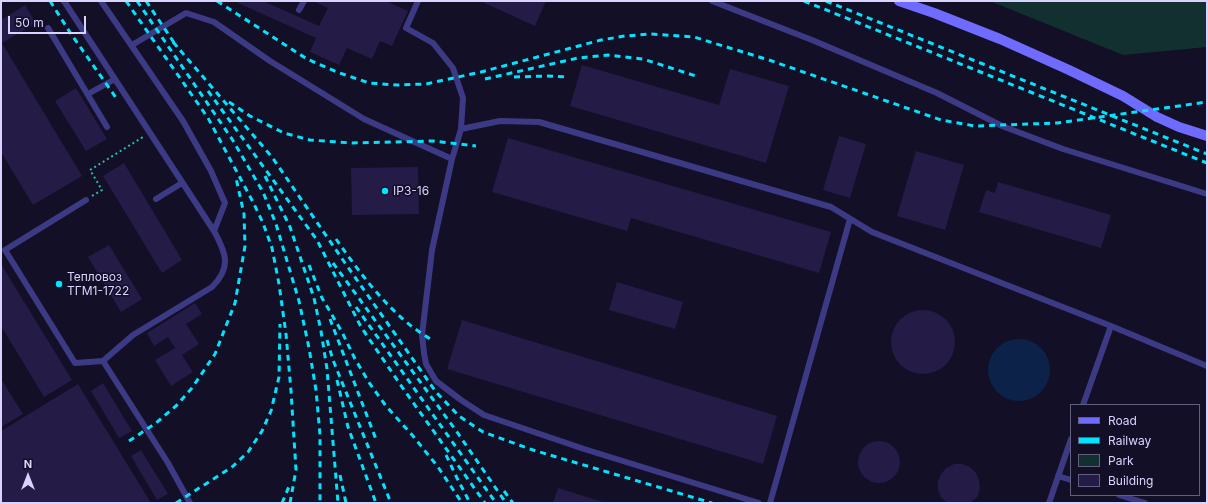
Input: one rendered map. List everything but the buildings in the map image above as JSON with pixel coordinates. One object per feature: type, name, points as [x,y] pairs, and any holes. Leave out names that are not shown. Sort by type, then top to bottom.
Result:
[{"type":"street","points":[[899,1],[1000,39],[1123,96],[1157,118],[1207,136]]},
{"type":"lane","points":[[64,1],[214,231],[226,258],[225,269],[220,279],[212,287],[133,335],[103,361],[75,362],[5,250],[86,200]]},
{"type":"lane","points":[[101,1],[183,121],[211,171],[225,203],[214,231]]},
{"type":"lane","points":[[299,10],[304,1]]},
{"type":"lane","points":[[418,1],[406,28],[434,43],[454,68],[463,98],[460,129],[432,250],[422,335],[426,364],[436,381],[484,415],[584,449],[759,503]]},
{"type":"lane","points":[[712,1],[812,40],[929,90],[1002,126],[1064,149],[1207,194]]},
{"type":"lane","points":[[132,45],[186,13],[214,22],[270,61],[364,118],[452,159]]},
{"type":"lane","points":[[48,28],[107,126]]},
{"type":"lane","points":[[88,94],[115,78]]},
{"type":"lane","points":[[460,129],[500,121],[540,122],[831,207],[872,232],[1207,366]]},
{"type":"lane","points":[[156,199],[182,183]]},
{"type":"lane","points":[[770,503],[850,219]]},
{"type":"lane","points":[[1083,404],[1110,326]]},
{"type":"lane","points":[[103,361],[168,463],[190,503]]},
{"type":"lane","points":[[1049,503],[1070,442]]},
{"type":"lane","points":[[1058,476],[1070,480]]},
{"type":"lane","points":[[1122,496],[1144,503]]},
{"type":"path","points":[[86,200],[102,190],[90,170],[150,133]]},
{"type":"green space","points":[[990,1],[1207,1],[1207,47],[1123,55]]},
{"type":"water","points":[[1013,339],[1025,339],[1041,348],[1048,358],[1050,370],[1048,382],[1041,392],[1025,401],[1013,401],[1002,396],[993,387],[988,376],[988,364],[993,353],[1002,344]]},
{"type":"railway","points":[[50,1],[71,34],[117,99]]},
{"type":"railway","points":[[126,1],[208,118],[253,202],[263,223],[272,248],[286,334],[291,391],[296,470],[290,503]]},
{"type":"railway","points":[[137,1],[232,139],[263,192],[276,224],[299,301],[316,390],[320,435],[320,503]]},
{"type":"railway","points":[[146,1],[177,47]]},
{"type":"railway","points":[[217,1],[307,59],[337,72],[369,83],[397,85],[426,84],[481,72],[601,40],[650,34],[694,37],[769,60],[941,120],[975,126],[1057,123],[1207,102]]},
{"type":"railway","points":[[804,1],[1207,163]]},
{"type":"railway","points":[[826,1],[1207,154]]},
{"type":"railway","points":[[173,42],[272,157],[436,392],[459,416],[483,432],[533,450],[712,503]]},
{"type":"railway","points":[[485,79],[578,58],[608,55],[643,59],[696,76]]},
{"type":"railway","points":[[514,77],[567,77]]},
{"type":"railway","points":[[208,91],[317,240],[361,327],[485,503]]},
{"type":"railway","points":[[229,102],[250,116],[284,133],[310,140],[352,143],[433,141],[476,146]]},
{"type":"railway","points":[[265,176],[290,227],[314,298],[327,369],[338,503]]},
{"type":"railway","points":[[129,441],[156,423],[177,405],[192,388],[215,354],[235,303],[245,246],[244,214],[236,178]]},
{"type":"railway","points":[[336,239],[367,281],[391,308],[417,331],[432,340]]},
{"type":"railway","points":[[333,263],[457,432],[506,503]]},
{"type":"railway","points":[[309,265],[322,298],[370,384],[386,406],[438,467],[462,503]]},
{"type":"railway","points":[[356,307],[496,503]]},
{"type":"railway","points":[[330,319],[377,442]]},
{"type":"railway","points":[[176,503],[232,467],[248,452],[262,431],[271,411],[279,377],[280,324]]},
{"type":"railway","points":[[327,340],[333,360],[391,503]]},
{"type":"railway","points":[[337,380],[348,427],[376,503]]},
{"type":"railway","points":[[446,455],[470,503]]},
{"type":"railway","points":[[340,475],[346,503]]},
{"type":"railway","points":[[282,503],[290,484]]},
{"type":"railway","points":[[504,491],[513,503]]},
{"type":"place","name":"ІРЗ-16","points":[[385,191]]},
{"type":"place","name":"Тепловоз ТГМ1-1722","points":[[59,284]]}]
